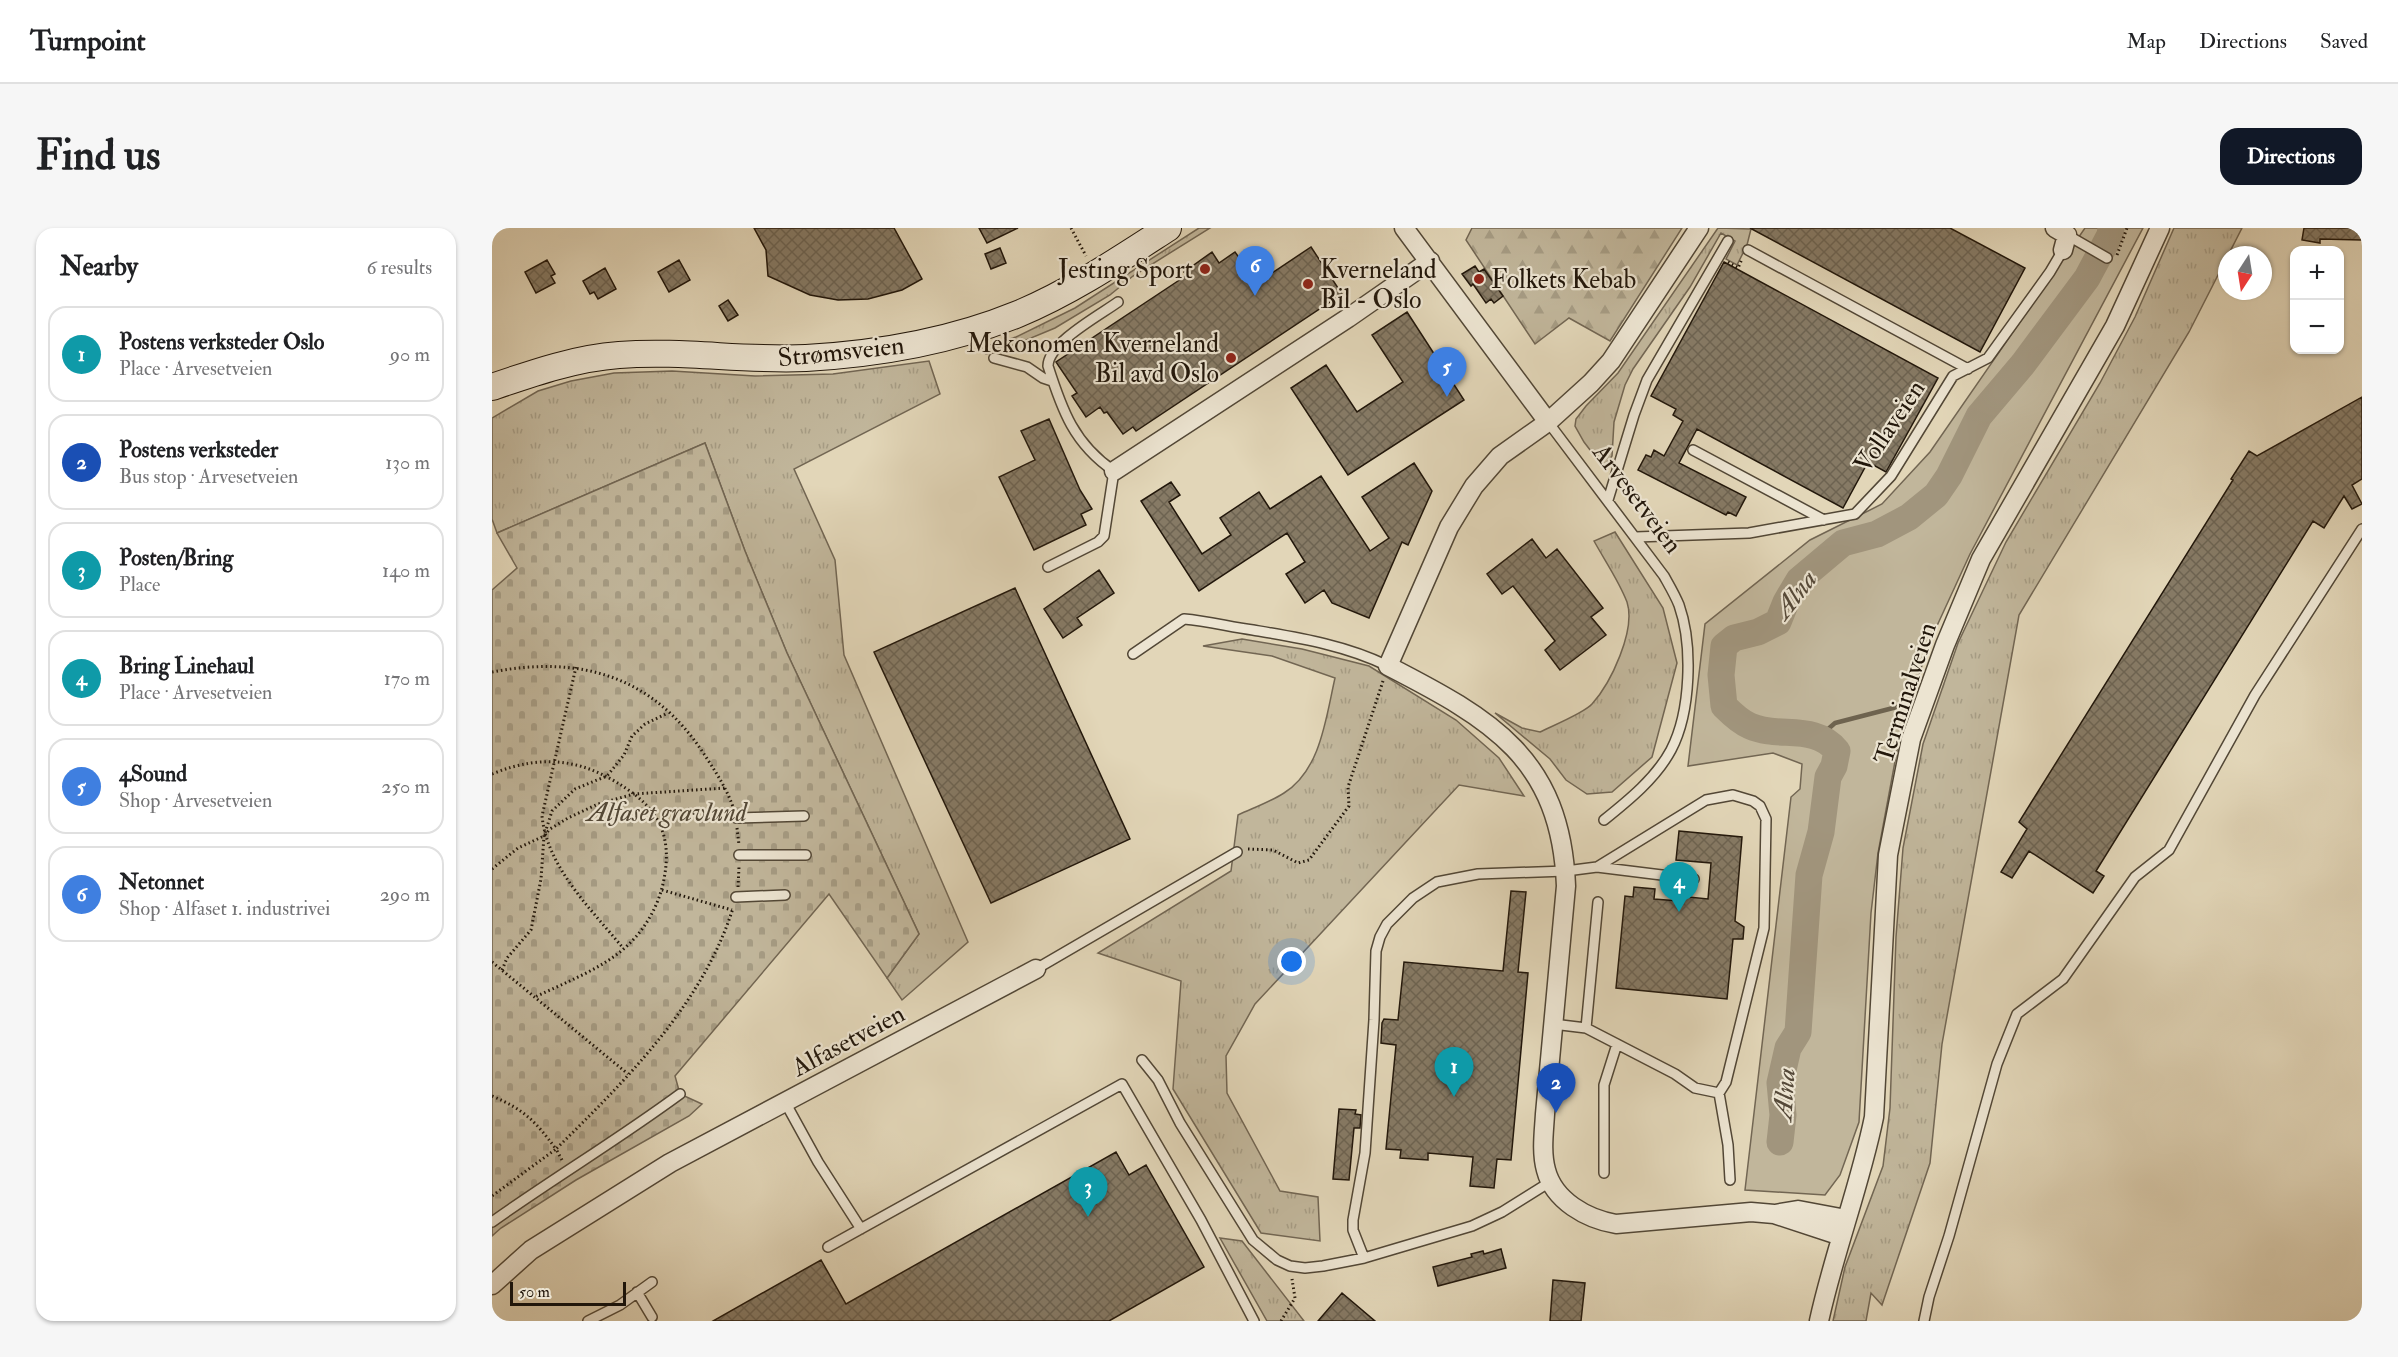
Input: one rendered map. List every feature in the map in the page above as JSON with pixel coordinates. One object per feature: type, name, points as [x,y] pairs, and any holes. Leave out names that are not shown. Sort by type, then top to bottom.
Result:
[{"type":"main road","name":"Strømsveien","points":[[492,387],[566,364],[619,355],[807,358],[908,345],[946,337],[983,327],[1033,307],[1093,275],[1168,228]]},
{"type":"street","name":"Arvesetveien","points":[[1404,228],[1548,422]]},
{"type":"street","points":[[1699,228],[1611,361],[1591,383],[1548,422],[1500,456],[1474,486],[1449,527],[1388,666],[1462,705],[1500,733],[1526,760],[1554,812],[1566,871],[1566,886],[1544,1134],[1545,1168],[1558,1194],[1584,1214],[1602,1222],[1616,1224],[1637,1224],[1726,1213],[1774,1214],[1798,1210],[1844,1228]]},
{"type":"street","name":"Terminalveien","points":[[1820,1321],[1874,1117],[1888,855],[1911,739],[1981,559],[2115,326],[2160,228]]},
{"type":"street","points":[[1114,471],[1348,318],[1430,261]]},
{"type":"street","name":"Alfasetveien","points":[[492,1285],[531,1250],[670,1163],[1036,969]]},
{"type":"lane","points":[[2062,238],[2112,258]]},
{"type":"lane","name":"Vollaveien","points":[[1636,537],[1749,533],[1855,514],[1891,476],[1953,376],[1988,358],[2050,272],[2062,238]]},
{"type":"lane","points":[[1608,500],[1647,380],[1728,241]]},
{"type":"lane","points":[[1748,250],[1968,369]]},
{"type":"lane","points":[[1048,567],[1098,542],[1104,536],[1114,471],[1096,459],[1083,444],[1064,412],[1052,381],[1048,358],[1054,349],[1118,302]]},
{"type":"lane","points":[[994,358],[1027,368],[1052,381]]},
{"type":"lane","name":"Arvesetveien","points":[[1548,422],[1664,576],[1678,604],[1685,629],[1687,687],[1685,712],[1672,749],[1662,764],[1626,802],[1605,820]]},
{"type":"lane","points":[[1693,450],[1824,520]]},
{"type":"lane","points":[[1924,1321],[1997,1064],[2018,1014],[2063,979],[2135,877],[2169,850],[2255,695],[2362,529]]},
{"type":"lane","points":[[1133,654],[1184,619],[1220,623],[1317,641],[1348,649],[1388,666]]},
{"type":"lane","points":[[1597,867],[1706,800],[1734,795],[1753,801],[1766,819],[1764,927],[1726,1082],[1719,1093],[1728,1145],[1730,1180]]},
{"type":"lane","points":[[736,818],[804,816]]},
{"type":"lane","name":"Alfasetveien","points":[[1036,969],[1237,852]]},
{"type":"lane","points":[[739,855],[806,855]]},
{"type":"lane","points":[[1364,1258],[1353,1230],[1353,1220],[1365,1153],[1376,951],[1387,924],[1413,898],[1437,882],[1478,874],[1566,871],[1597,867],[1694,879]]},
{"type":"lane","points":[[736,897],[785,895]]},
{"type":"lane","points":[[1586,1028],[1598,902]]},
{"type":"lane","points":[[1553,1024],[1586,1028],[1675,1074],[1695,1088],[1719,1093]]},
{"type":"lane","points":[[1604,1173],[1604,1085],[1617,1044]]},
{"type":"lane","points":[[1142,1060],[1158,1080],[1180,1123],[1253,1240],[1277,1260],[1290,1266],[1305,1268],[1364,1258],[1472,1226],[1502,1212],[1550,1182]]},
{"type":"lane","points":[[828,1247],[1122,1084],[1201,1220],[1254,1321]]},
{"type":"lane","points":[[492,1222],[566,1170],[633,1129],[680,1094]]},
{"type":"lane","points":[[785,1102],[818,1162],[861,1229]]},
{"type":"lane","points":[[588,1321],[620,1305],[652,1282]]},
{"type":"lane","points":[[637,1292],[652,1317]]},
{"type":"path","points":[[1071,228],[1087,258]]},
{"type":"path","points":[[2112,258],[2127,228]]},
{"type":"path","points":[[1080,262],[1095,253]]},
{"type":"path","points":[[1725,260],[1738,267],[1742,259]]},
{"type":"path","points":[[492,672],[542,665],[576,668],[608,675],[637,688],[669,712],[697,743],[726,788],[736,818],[739,855],[736,897],[732,910],[698,985],[654,1044],[556,1149],[492,1196]]},
{"type":"path","points":[[1253,847],[1273,850],[1298,863],[1309,860],[1338,822],[1349,806],[1348,787],[1388,666]]},
{"type":"path","points":[[502,970],[507,958],[531,930],[541,879],[544,836],[542,816],[576,668]]},
{"type":"path","points":[[623,949],[570,882],[544,836],[552,811],[567,794],[582,785],[607,776],[624,755],[632,736],[645,724],[669,712]]},
{"type":"path","points":[[492,774],[521,765],[553,762],[581,767],[607,776],[646,802],[661,826],[666,857],[662,890],[653,912],[642,928],[623,949],[592,969],[535,997]]},
{"type":"path","points":[[492,869],[518,848],[544,836],[550,829],[585,810],[617,798],[634,794],[726,788]]},
{"type":"path","points":[[662,890],[732,910]]},
{"type":"path","points":[[492,962],[628,1074]]},
{"type":"path","points":[[492,1096],[516,1106],[539,1126],[556,1149],[566,1170]]},
{"type":"path","points":[[492,1190],[498,1192]]},
{"type":"path","points":[[1281,1321],[1295,1298],[1290,1266]]},
{"type":"green space","points":[[1199,228],[1210,228],[1133,276],[1110,295],[1055,328],[1000,351],[986,354],[977,349],[1016,337],[1075,308]]},
{"type":"green space","points":[[1472,228],[1682,228],[1610,341],[1569,318],[1535,344],[1466,240]]},
{"type":"green space","points":[[1718,228],[1751,229],[1747,245],[1737,265],[1726,259],[1735,241],[1721,233],[1690,287],[1633,369],[1625,385],[1614,422],[1612,456],[1605,465],[1600,463],[1575,426],[1576,419],[1618,373]]},
{"type":"green space","points":[[2085,228],[2143,228],[1970,554],[1930,641],[1911,699],[1899,740],[1878,853],[1871,913],[1859,1122],[1840,1175],[1825,1195],[1745,1190],[1791,797],[1800,789],[1802,764],[1773,753],[1688,766],[1705,624],[1810,540],[1882,504],[1930,452]]},
{"type":"green space","points":[[2174,228],[2242,228],[2233,246],[2218,246],[2218,275],[2189,332],[2019,615],[1942,1044],[1930,1163],[1882,1305],[1871,1293],[1866,1321],[1833,1321],[1845,1267],[1883,1166],[1890,1108],[1896,937],[1903,848],[1923,744],[1958,643],[2006,542],[2100,383],[2135,317]]},
{"type":"green space","points":[[929,361],[940,394],[794,469],[835,560],[844,655],[968,942],[902,1000],[887,978],[919,934],[787,653],[745,551],[705,443],[497,533],[492,519],[492,418],[538,391],[571,381],[614,373],[672,371],[755,376],[833,374]]},
{"type":"green space","name":"Alfaset gravlund","points":[[705,443],[745,551],[787,653],[919,934],[887,978],[829,894],[675,1076],[680,1094],[702,1104],[689,1116],[576,1180],[492,1236],[492,590],[517,568],[497,533]]},
{"type":"green space","points":[[1615,532],[1663,608],[1677,663],[1652,757],[1612,792],[1587,794],[1566,780],[1550,759],[1495,713],[1522,728],[1540,732],[1592,704],[1607,683],[1625,641],[1629,614],[1627,602],[1616,579],[1594,541]]},
{"type":"green space","points":[[1242,639],[1302,649],[1369,666],[1456,720],[1499,758],[1524,796],[1459,785],[1255,1004],[1226,1056],[1227,1093],[1280,1191],[1318,1197],[1320,1241],[1261,1233],[1173,1089],[1181,981],[1098,953],[1231,871],[1238,815],[1284,793],[1306,771],[1314,757],[1325,725],[1335,678],[1272,656],[1203,646]]},
{"type":"green space","points":[[1220,1238],[1242,1241],[1304,1321],[1267,1321]]},
{"type":"building","points":[[754,228],[894,228],[922,279],[902,290],[868,299],[838,300],[810,295],[768,276],[766,250]]},
{"type":"building","points":[[979,228],[1018,228],[987,243]]},
{"type":"building","points":[[1750,228],[1950,228],[2025,268],[1980,352]]},
{"type":"building","points":[[2304,228],[2362,228],[2362,240],[2320,239],[2320,243],[2302,240]]},
{"type":"building","points":[[1311,247],[1342,294],[1136,431],[1133,427],[1123,434],[1107,412],[1104,413],[1100,407],[1086,417],[1072,396],[1077,393],[1056,362],[1187,275],[1184,272],[1212,252],[1219,263],[1235,252],[1257,283]]},
{"type":"building","points":[[1000,248],[1006,263],[991,269],[985,254]]},
{"type":"building","points":[[547,260],[555,274],[551,276],[555,283],[536,293],[525,272]]},
{"type":"building","points":[[679,260],[690,280],[669,292],[658,272]]},
{"type":"building","points":[[1724,262],[1938,378],[1886,472],[1868,462],[1843,508],[1697,429],[1679,463],[1746,497],[1736,516],[1728,512],[1726,515],[1638,470],[1646,455],[1651,457],[1654,450],[1664,456],[1683,421],[1673,415],[1676,409],[1651,396]]},
{"type":"building","name":"Folkets Kebab","points":[[1475,266],[1479,272],[1484,269],[1503,296],[1494,303],[1491,299],[1486,303],[1473,284],[1471,286],[1462,274]]},
{"type":"building","points":[[605,268],[616,289],[598,299],[594,292],[590,294],[583,281]]},
{"type":"building","points":[[728,300],[738,315],[728,321],[719,306]]},
{"type":"building","points":[[1407,312],[1464,400],[1348,475],[1291,388],[1326,365],[1357,412],[1403,382],[1372,335]]},
{"type":"building","points":[[2362,397],[2362,479],[2352,485],[2362,504],[2352,509],[2344,496],[2324,528],[2313,521],[2096,871],[2104,876],[2093,893],[2029,851],[2012,878],[2001,872],[2027,829],[2019,822],[2249,451],[2257,456]]},
{"type":"building","points":[[1049,419],[1080,490],[1092,509],[1081,514],[1086,525],[1034,550],[999,477],[1035,460],[1021,431]]},
{"type":"building","points":[[1414,463],[1432,491],[1408,545],[1402,542],[1369,618],[1332,603],[1324,590],[1305,603],[1286,574],[1305,562],[1287,533],[1199,591],[1141,501],[1171,482],[1180,495],[1169,502],[1202,554],[1231,535],[1220,518],[1259,492],[1270,509],[1321,476],[1370,551],[1389,538],[1362,497]]},
{"type":"building","points":[[1532,539],[1546,558],[1557,549],[1603,608],[1591,617],[1606,635],[1560,670],[1545,650],[1555,641],[1513,586],[1502,594],[1487,574]]},
{"type":"building","points":[[1099,570],[1114,593],[1077,618],[1082,625],[1063,638],[1044,609]]},
{"type":"building","points":[[1015,588],[1130,839],[991,903],[874,652]]},
{"type":"building","points":[[1679,831],[1742,837],[1735,921],[1744,927],[1743,939],[1733,939],[1727,999],[1616,988],[1625,896],[1633,897],[1634,887],[1655,889],[1654,899],[1679,901],[1679,896],[1708,899],[1711,863],[1676,860]]},
{"type":"building","points":[[1511,891],[1526,892],[1518,972],[1528,973],[1511,1160],[1497,1159],[1494,1188],[1470,1186],[1473,1157],[1428,1153],[1428,1160],[1400,1158],[1401,1150],[1386,1149],[1396,1045],[1381,1043],[1382,1023],[1384,1019],[1398,1020],[1404,962],[1503,971]]},
{"type":"building","points":[[1339,1109],[1356,1110],[1355,1114],[1361,1115],[1360,1128],[1354,1128],[1349,1180],[1333,1179]]},
{"type":"building","points":[[1116,1152],[1129,1175],[1146,1165],[1204,1267],[1109,1321],[713,1321],[821,1260],[846,1304]]},
{"type":"building","points":[[1501,1249],[1506,1268],[1438,1286],[1433,1267],[1472,1257],[1471,1254],[1483,1251],[1484,1254]]},
{"type":"building","points":[[1553,1280],[1585,1283],[1581,1321],[1550,1321]]},
{"type":"building","points":[[1342,1293],[1375,1321],[1318,1321]]},
{"type":"waterway","name":"Alna","points":[[1780,1142],[1783,1115],[1780,1083],[1788,1048],[1798,1032],[1809,875],[1821,832],[1828,777],[1834,766],[1837,751],[1828,742],[1818,737],[1761,730],[1739,720],[1730,712],[1724,706],[1721,675],[1724,646],[1734,638],[1758,632],[1778,622],[1799,580],[1843,543],[1877,534],[1909,517],[1936,495],[1949,476],[1979,416],[2023,364],[2087,278],[2110,235],[2111,228]]},
{"type":"waterway","points":[[1819,737],[1835,723],[1897,707]]},
{"type":"place","name":"Jesting Sport","points":[[1205,269]]},
{"type":"place","name":"Folkets Kebab","points":[[1479,279]]},
{"type":"place","name":"Kverneland Bil - Oslo","points":[[1308,284]]},
{"type":"place","name":"Netonnet","points":[[1255,296]]},
{"type":"place","name":"Mekonomen Kverneland Bil avd Oslo","points":[[1231,358]]},
{"type":"place","name":"4Sound","points":[[1447,397]]},
{"type":"place","name":"Bring Linehaul","points":[[1679,912]]},
{"type":"place","name":"Postens verksteder Oslo","points":[[1454,1097]]},
{"type":"place","name":"Postens verksteder","points":[[1556,1113]]},
{"type":"place","name":"Posten/Bring","points":[[1088,1217]]}]
